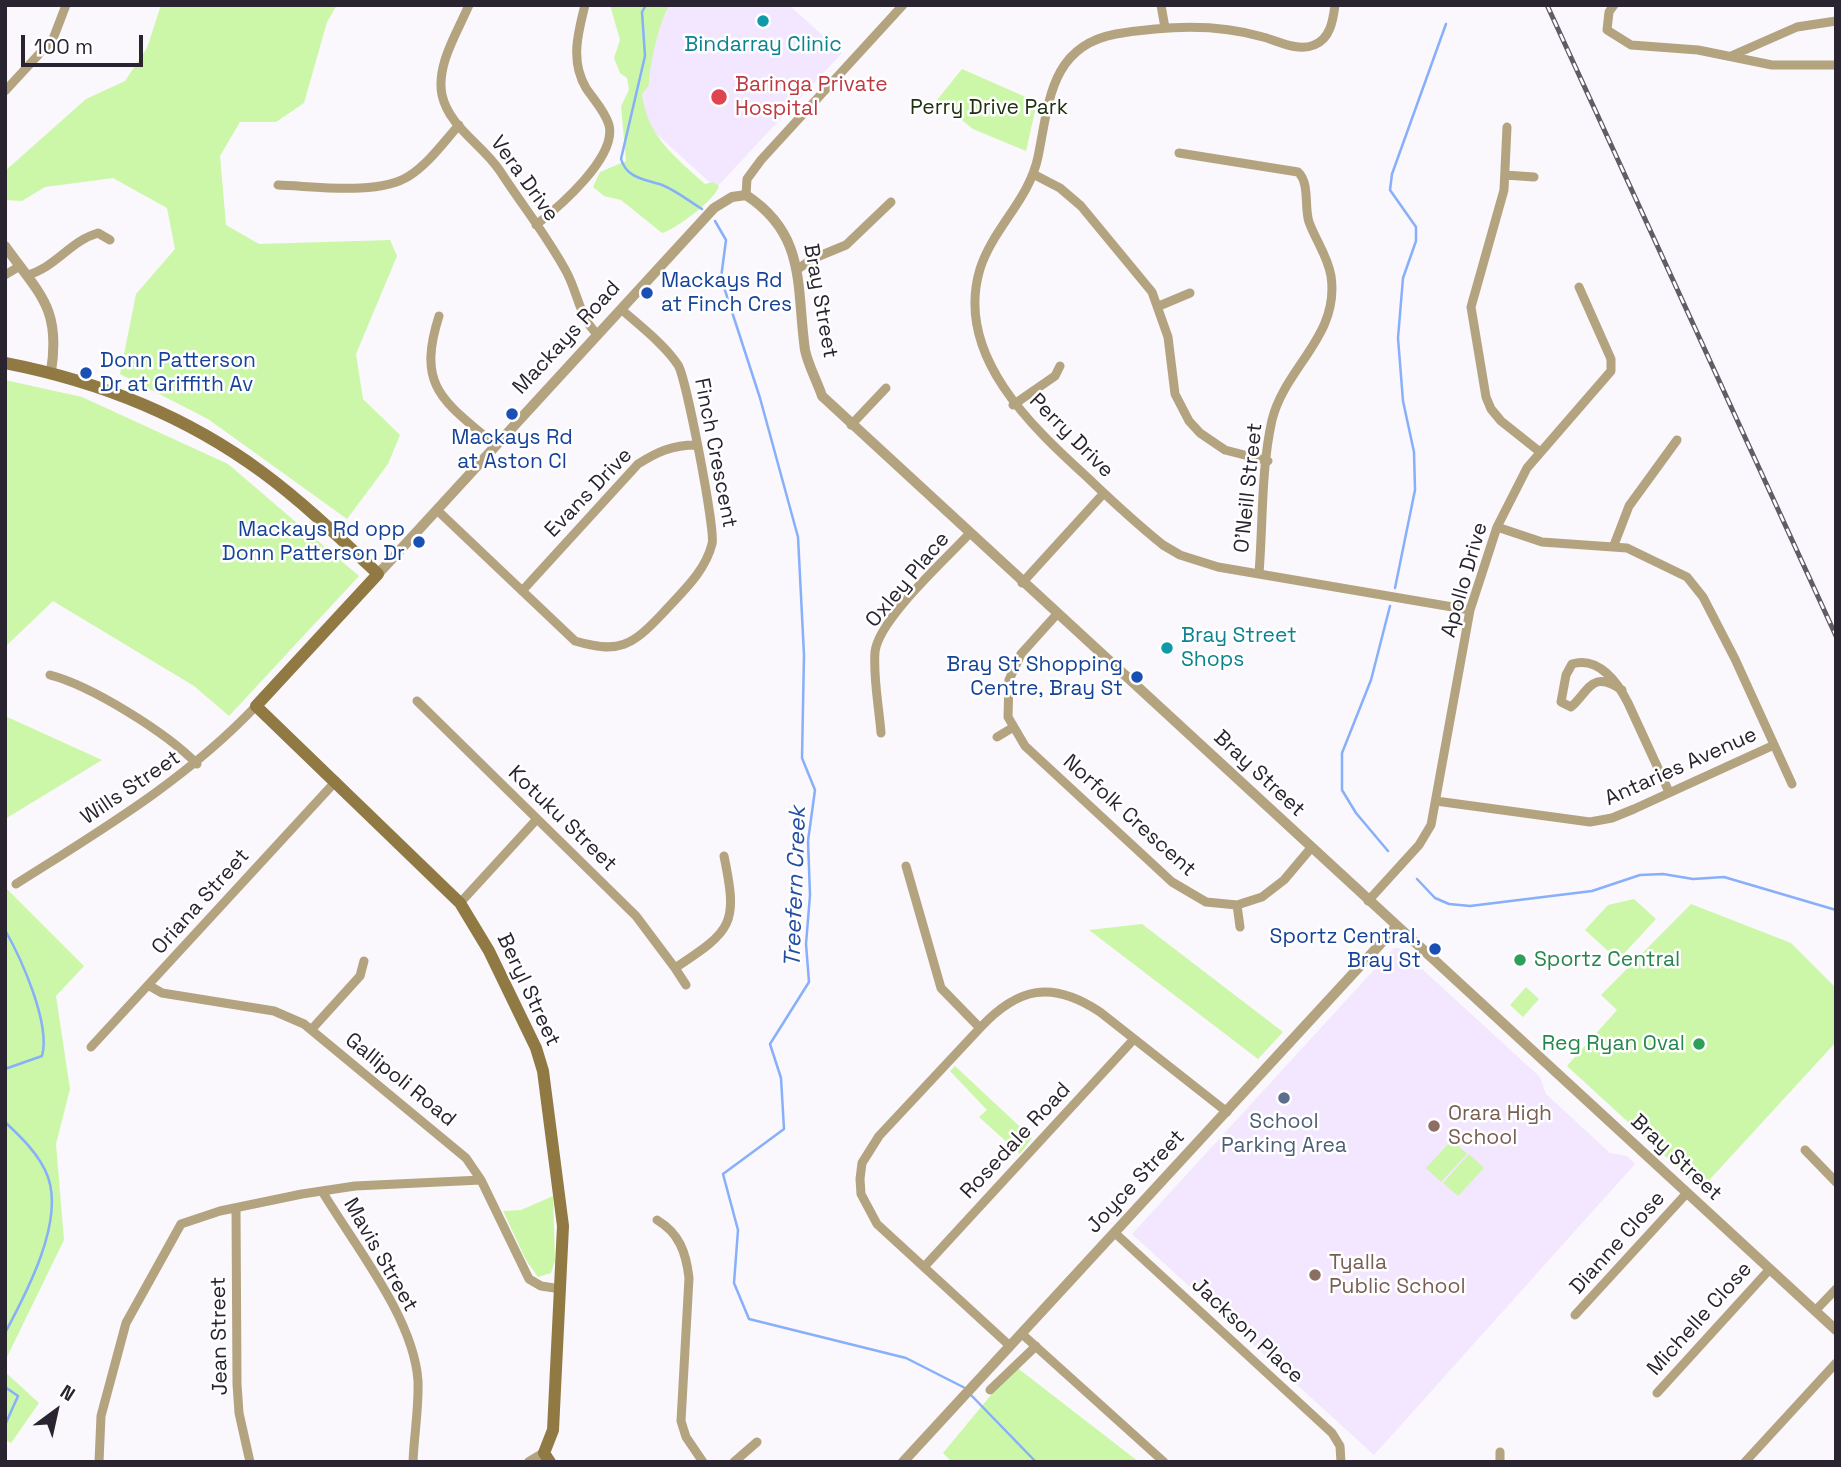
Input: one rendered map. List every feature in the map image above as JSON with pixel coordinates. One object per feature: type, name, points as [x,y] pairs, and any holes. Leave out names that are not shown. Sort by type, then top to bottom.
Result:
[{"type":"main road","points":[[5,363],[51,372],[164,414],[230,450],[293,497],[378,574]]},
{"type":"main road","name":"Mackays Road","points":[[256,706],[378,574]]},
{"type":"main road","name":"Beryl Street","points":[[256,706],[460,903],[481,934],[539,1057],[564,1226],[553,1430],[547,1458]]},
{"type":"street","points":[[5,91],[53,39],[66,5]]},
{"type":"street","name":"Vera Drive","points":[[469,5],[440,79],[447,109],[492,159],[567,273],[586,323],[597,334]]},
{"type":"street","points":[[536,225],[562,203],[608,150],[609,126],[585,87],[578,68],[577,31],[585,5]]},
{"type":"street","points":[[746,195],[747,179],[761,160],[904,5]]},
{"type":"street","points":[[1161,5],[1165,28]]},
{"type":"street","name":"Perry Drive","points":[[1335,5],[1326,36],[1313,46],[1304,47],[1238,31],[1165,28],[1093,40],[1075,51],[1060,70],[1051,92],[1033,174],[985,256],[977,284],[976,316],[979,333],[1013,405],[1038,432],[1147,533],[1180,555],[1219,567],[1470,610]]},
{"type":"street","points":[[1614,5],[1609,12],[1607,30],[1631,45],[1731,57],[1772,65],[1836,65]]},
{"type":"street","points":[[1731,57],[1797,27],[1836,21]]},
{"type":"street","points":[[278,185],[384,186],[407,177],[425,163],[459,125]]},
{"type":"street","points":[[1507,127],[1505,175],[1500,206],[1474,290],[1471,315],[1491,409],[1501,421],[1540,452]]},
{"type":"street","name":"O'Neill Street","points":[[1179,153],[1293,169],[1304,180],[1307,214],[1331,277],[1330,305],[1317,343],[1281,393],[1272,424],[1258,573]]},
{"type":"street","points":[[1033,174],[1060,188],[1081,206],[1145,280],[1159,306],[1168,337],[1175,394],[1189,421],[1206,438],[1226,450],[1268,461]]},
{"type":"street","points":[[1505,175],[1534,177]]},
{"type":"street","name":"Mackays Road","points":[[378,574],[714,208],[732,197],[746,195]]},
{"type":"street","name":"Bray Street","points":[[746,195],[764,207],[788,237],[798,269],[806,353],[822,396],[1836,1330]]},
{"type":"street","points":[[798,269],[812,259],[846,246],[891,202]]},
{"type":"street","points":[[5,275],[42,271],[82,237],[98,233],[110,240]]},
{"type":"street","points":[[5,246],[52,316],[55,348],[51,372]]},
{"type":"street","name":"Apollo Drive","points":[[1368,901],[1423,840],[1436,801],[1470,610],[1497,527],[1516,486],[1540,452],[1612,366],[1579,287]]},
{"type":"street","points":[[1159,306],[1190,293]]},
{"type":"street","name":"Finch Crescent","points":[[437,510],[575,641],[603,649],[625,646],[647,630],[703,567],[713,541],[689,398],[680,367],[621,309]]},
{"type":"street","points":[[439,316],[429,355],[437,392],[495,445]]},
{"type":"street","points":[[1013,405],[1055,376],[1060,366]]},
{"type":"street","points":[[851,425],[886,388]]},
{"type":"street","points":[[1614,545],[1629,506],[1677,440]]},
{"type":"street","name":"Evans Drive","points":[[522,591],[638,464],[657,452],[678,445],[696,445]]},
{"type":"street","points":[[1023,583],[1104,493]]},
{"type":"street","name":"Antaries Avenue","points":[[1497,527],[1542,542],[1614,545],[1667,565],[1695,586],[1735,659],[1792,784]]},
{"type":"street","name":"Oxley Place","points":[[881,733],[877,643],[913,593],[969,534]]},
{"type":"street","points":[[997,737],[1012,728],[1007,692],[1013,666],[1057,614]]},
{"type":"street","points":[[1622,690],[1612,684],[1595,682],[1586,688],[1571,707],[1561,702],[1567,671],[1576,663],[1600,669],[1622,690],[1669,792]]},
{"type":"street","points":[[50,675],[69,680],[167,737],[197,764]]},
{"type":"street","name":"Kotuku Street","points":[[417,702],[636,916],[686,985]]},
{"type":"street","name":"Wills Street","points":[[16,884],[149,800],[197,764],[256,706]]},
{"type":"street","name":"Norfolk Crescent","points":[[1012,728],[1025,746],[1183,890],[1206,902],[1237,905]]},
{"type":"street","name":"Antaries Avenue","points":[[1436,801],[1590,822],[1612,818],[1774,745]]},
{"type":"street","name":"Oriana Street","points":[[91,1047],[336,781]]},
{"type":"street","points":[[460,903],[537,819]]},
{"type":"street","points":[[1240,927],[1237,905],[1274,889],[1311,848]]},
{"type":"street","points":[[675,968],[719,936],[729,920],[733,901],[724,856]]},
{"type":"street","points":[[906,866],[942,988],[979,1028]]},
{"type":"street","name":"Joyce Street","points":[[903,1462],[1396,927]]},
{"type":"street","points":[[311,1030],[360,976],[364,961]]},
{"type":"street","name":"Gallipoli Road","points":[[148,985],[162,993],[274,1011],[297,1020],[311,1030],[458,1150],[481,1180],[529,1279],[537,1284],[561,1289]]},
{"type":"street","points":[[1010,1346],[877,1224],[867,1210],[860,1187],[862,1163],[879,1136],[979,1028],[1009,1001],[1042,991],[1062,993],[1083,1001],[1227,1112]]},
{"type":"street","name":"Rosedale Road","points":[[924,1267],[1134,1038]]},
{"type":"street","points":[[1805,1150],[1836,1182]]},
{"type":"street","points":[[99,1462],[101,1416],[126,1323],[181,1224],[236,1208],[355,1186],[481,1180]]},
{"type":"street","name":"Mavis Street","points":[[322,1191],[369,1262],[412,1350],[418,1381],[413,1462]]},
{"type":"street","name":"Dianne Close","points":[[1575,1315],[1686,1194]]},
{"type":"street","name":"Jean Street","points":[[236,1208],[237,1384],[239,1413],[250,1462]]},
{"type":"street","points":[[657,1220],[670,1227],[687,1259],[689,1278],[681,1421],[686,1437],[703,1462]]},
{"type":"street","name":"Jackson Place","points":[[1115,1233],[1332,1433],[1340,1446],[1341,1462]]},
{"type":"street","name":"Michelle Close","points":[[1657,1393],[1769,1270]]},
{"type":"street","points":[[1815,1311],[1836,1290]]},
{"type":"street","points":[[1022,1334],[1164,1462]]},
{"type":"street","points":[[990,1390],[1036,1346]]},
{"type":"street","points":[[1745,1462],[1836,1363]]},
{"type":"street","points":[[734,1462],[757,1441]]},
{"type":"street","points":[[529,1462],[547,1458]]},
{"type":"shaded area","name":"Baringa Private Hospital","points":[[662,5],[789,5],[842,53],[716,188],[630,110]]},
{"type":"shaded area","points":[[1394,948],[1399,948],[1540,1077],[1546,1094],[1610,1153],[1627,1156],[1635,1164],[1374,1455],[1132,1234]]},
{"type":"green space","points":[[161,5],[337,5],[327,22],[304,103],[276,122],[240,122],[220,156],[226,225],[259,244],[390,240],[397,256],[356,354],[363,399],[400,435],[388,464],[347,519],[208,419],[120,374],[136,294],[175,249],[167,208],[113,178],[45,187],[22,201],[5,200],[5,171],[86,99],[125,81],[147,48]]},
{"type":"green space","points":[[610,5],[670,5],[655,44],[649,85],[642,94],[645,109],[656,134],[673,155],[705,184],[713,182],[719,186],[710,199],[694,213],[662,233],[621,200],[604,196],[593,187],[600,172],[626,161],[621,106],[629,90],[627,78],[620,73],[614,58],[620,40]]},
{"type":"green space","name":"Perry Drive Park","points":[[962,69],[1037,102],[1026,151],[973,129],[937,100]]},
{"type":"green space","points":[[5,380],[82,397],[228,464],[359,576],[229,716],[194,686],[53,601],[5,647]]},
{"type":"green space","points":[[5,716],[102,760],[5,819]]},
{"type":"green space","points":[[5,887],[84,966],[56,996],[70,1089],[56,1144],[64,1240],[5,1361]]},
{"type":"green space","points":[[1634,899],[1656,919],[1618,960],[1585,930],[1608,905]]},
{"type":"green space","points":[[1691,904],[1791,943],[1836,988],[1836,1042],[1701,1189],[1567,1066],[1617,1010],[1601,995]]},
{"type":"green space","points":[[1142,924],[1283,1032],[1258,1059],[1089,930]]},
{"type":"green space","points":[[1526,987],[1539,999],[1523,1017],[1510,1005]]},
{"type":"green space","points":[[955,1066],[1032,1138],[1020,1154],[979,1117],[987,1110],[950,1071]]},
{"type":"green space","points":[[1452,1140],[1467,1154],[1441,1182],[1426,1168]]},
{"type":"green space","points":[[1469,1154],[1484,1168],[1458,1196],[1443,1183]]},
{"type":"green space","points":[[553,1196],[555,1261],[551,1273],[538,1277],[526,1260],[503,1211],[521,1210]]},
{"type":"green space","points":[[1015,1366],[1139,1462],[952,1462],[943,1453]]},
{"type":"green space","points":[[5,1372],[39,1403],[11,1443],[5,1440]]},
{"type":"waterway","name":"Treefern Creek","points":[[646,5],[642,12],[645,56],[621,159],[632,174],[667,187],[702,209]]},
{"type":"waterway","points":[[1395,588],[1415,490],[1414,452],[1403,401],[1398,338],[1403,278],[1416,241],[1416,227],[1390,190],[1392,174],[1446,24]]},
{"type":"waterway","name":"Treefern Creek","points":[[715,221],[726,240],[721,278],[760,398],[798,537],[804,655],[802,758],[815,790],[808,841],[810,895],[806,944],[809,982],[770,1044],[781,1078],[784,1129],[723,1174],[738,1230],[734,1283],[749,1319],[906,1358],[965,1388]]},
{"type":"waterway","points":[[1388,851],[1356,813],[1342,790],[1342,753],[1371,680],[1390,606]]},
{"type":"waterway","points":[[1417,879],[1435,898],[1449,904],[1470,906],[1592,891],[1640,875],[1663,874],[1693,879],[1724,877],[1836,910]]},
{"type":"waterway","points":[[5,930],[33,992],[44,1043],[42,1056],[5,1069]]},
{"type":"waterway","points":[[5,1122],[24,1140],[40,1161],[48,1177],[52,1195],[51,1215],[41,1256],[5,1333]]},
{"type":"waterway","points":[[5,1387],[18,1396],[5,1425]]},
{"type":"waterway","name":"Treefern Creek","points":[[969,1393],[1036,1462]]},
{"type":"railway","points":[[1547,5],[1836,636]]},
{"type":"place","name":"Bindarray Clinic","points":[[763,21]]},
{"type":"place","name":"Baringa Private Hospital","points":[[719,97]]},
{"type":"place","name":"Mackays Rd at Finch Cres","points":[[647,293]]},
{"type":"place","name":"Donn Patterson Dr at Griffith Av","points":[[86,373]]},
{"type":"place","name":"Mackays Rd at Aston Cl","points":[[512,414]]},
{"type":"place","name":"Mackays Rd opp Donn Patterson Dr","points":[[419,542]]},
{"type":"place","name":"Bray Street Shops","points":[[1167,648]]},
{"type":"place","name":"Bray St Shopping Centre, Bray St","points":[[1137,677]]},
{"type":"place","name":"Sportz Central, Bray St","points":[[1435,949]]},
{"type":"place","name":"Sportz Central","points":[[1520,960]]},
{"type":"place","name":"Reg Ryan Oval","points":[[1699,1044]]},
{"type":"place","name":"School Parking Area","points":[[1284,1098]]},
{"type":"place","name":"Orara High School","points":[[1434,1126]]},
{"type":"place","name":"Tyalla Public School","points":[[1315,1275]]}]
